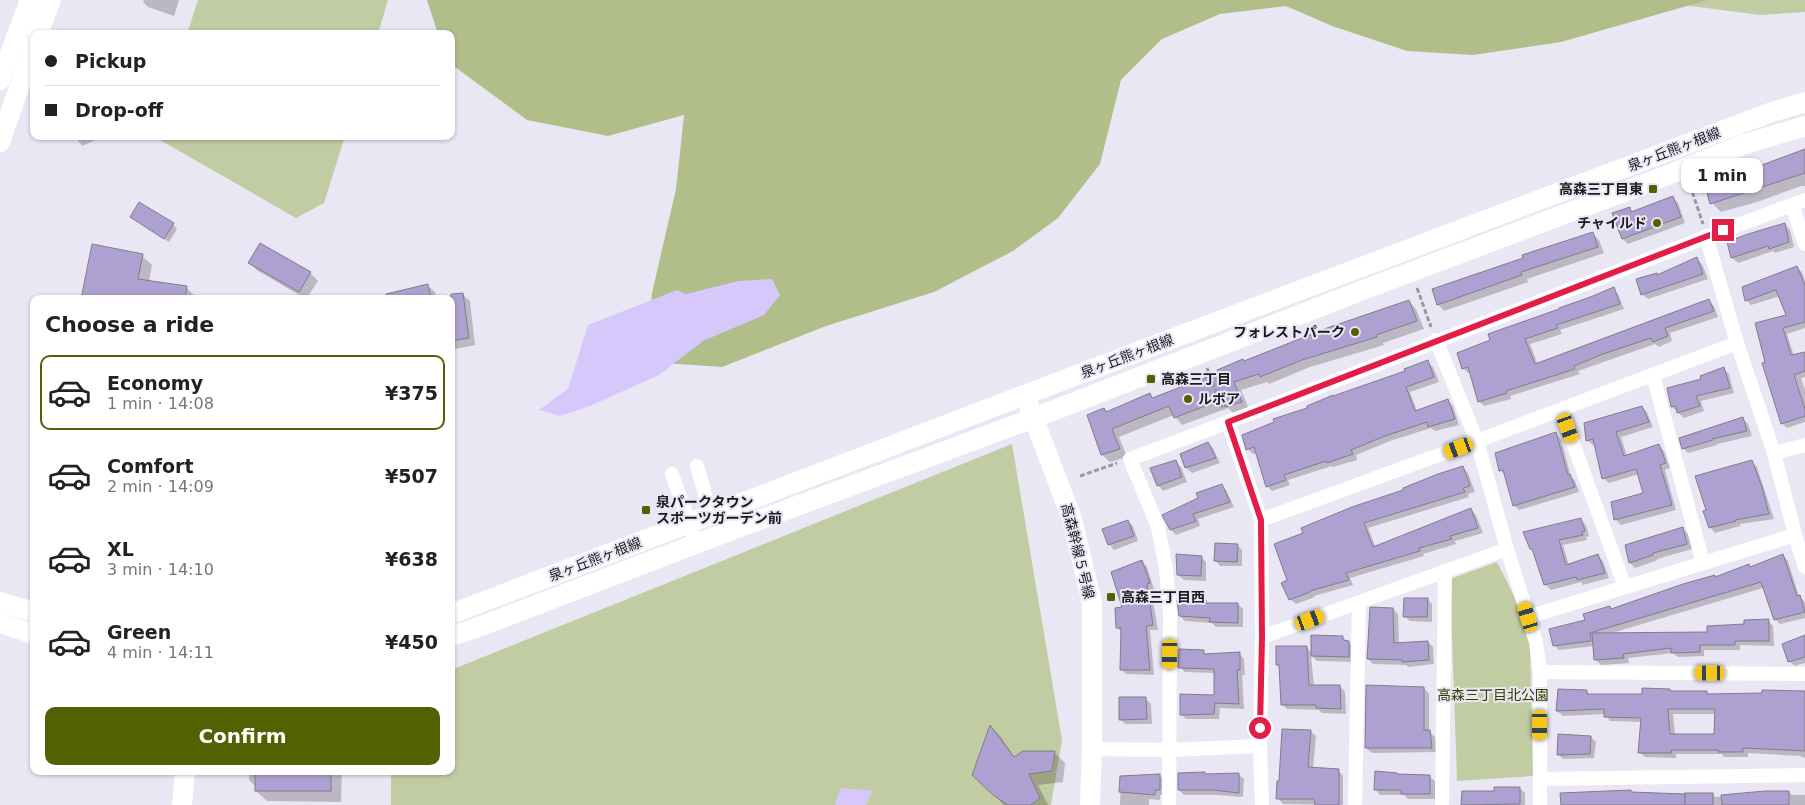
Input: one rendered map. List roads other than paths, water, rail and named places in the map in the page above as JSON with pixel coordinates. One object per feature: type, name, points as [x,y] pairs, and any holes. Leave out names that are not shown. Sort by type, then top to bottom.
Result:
[{"type":"main road","points":[[0,80],[30,0]]},
{"type":"main road","points":[[40,30],[51,0]]},
{"type":"main road","points":[[0,142],[30,56]]},
{"type":"main road","name":"泉ヶ丘熊ヶ根線","points":[[455,612],[1768,113],[1805,102]]},
{"type":"main road","name":"泉ヶ丘熊ヶ根線","points":[[455,635],[1034,418],[1745,144],[1805,126]]},
{"type":"main road","name":"高森幹線５号線","points":[[1024,395],[1072,519],[1092,603],[1090,805]]},
{"type":"main road","points":[[0,602],[30,611]]},
{"type":"main road","points":[[0,623],[30,633]]},
{"type":"main road","points":[[182,805],[185,775]]},
{"type":"street","points":[[1169,805],[1170,615],[1166,569],[1158,527],[1130,458],[1799,202],[1805,244]]},
{"type":"street","points":[[1706,236],[1737,343],[1774,453],[1794,535],[1805,567]]},
{"type":"street","points":[[1436,340],[1477,441],[1536,642],[1540,672],[1540,805]]},
{"type":"street","points":[[1261,520],[1737,343]]},
{"type":"street","points":[[1653,375],[1703,563]]},
{"type":"street","points":[[1561,410],[1625,587]]},
{"type":"street","points":[[1228,422],[1261,520],[1262,637],[1260,746],[1262,805]]},
{"type":"street","points":[[1774,453],[1805,445]]},
{"type":"street","points":[[697,466],[711,515]]},
{"type":"street","points":[[672,474],[688,524],[697,545]]},
{"type":"street","points":[[1528,617],[1794,535]]},
{"type":"street","points":[[1262,637],[1507,548]]},
{"type":"street","points":[[1442,805],[1445,571]]},
{"type":"street","points":[[1356,805],[1359,602]]},
{"type":"street","points":[[1540,672],[1805,674]]},
{"type":"street","points":[[1092,749],[1169,750],[1260,746]]},
{"type":"street","points":[[1540,779],[1805,775]]},
{"type":"place","name":"高森三丁目東","points":[[1653,189]]},
{"type":"place","name":"チャイルド","points":[[1657,223]]},
{"type":"place","name":"フォレストパーク","points":[[1355,332]]},
{"type":"place","name":"高森三丁目","points":[[1151,379]]},
{"type":"place","name":"ルボア","points":[[1188,399]]},
{"type":"place","name":"泉パークタウン スポーツガーデン前","points":[[646,510]]},
{"type":"place","name":"高森三丁目西","points":[[1111,597]]},
{"type":"park label","name":"高森三丁目北公園","points":[[1493,695]]}]
